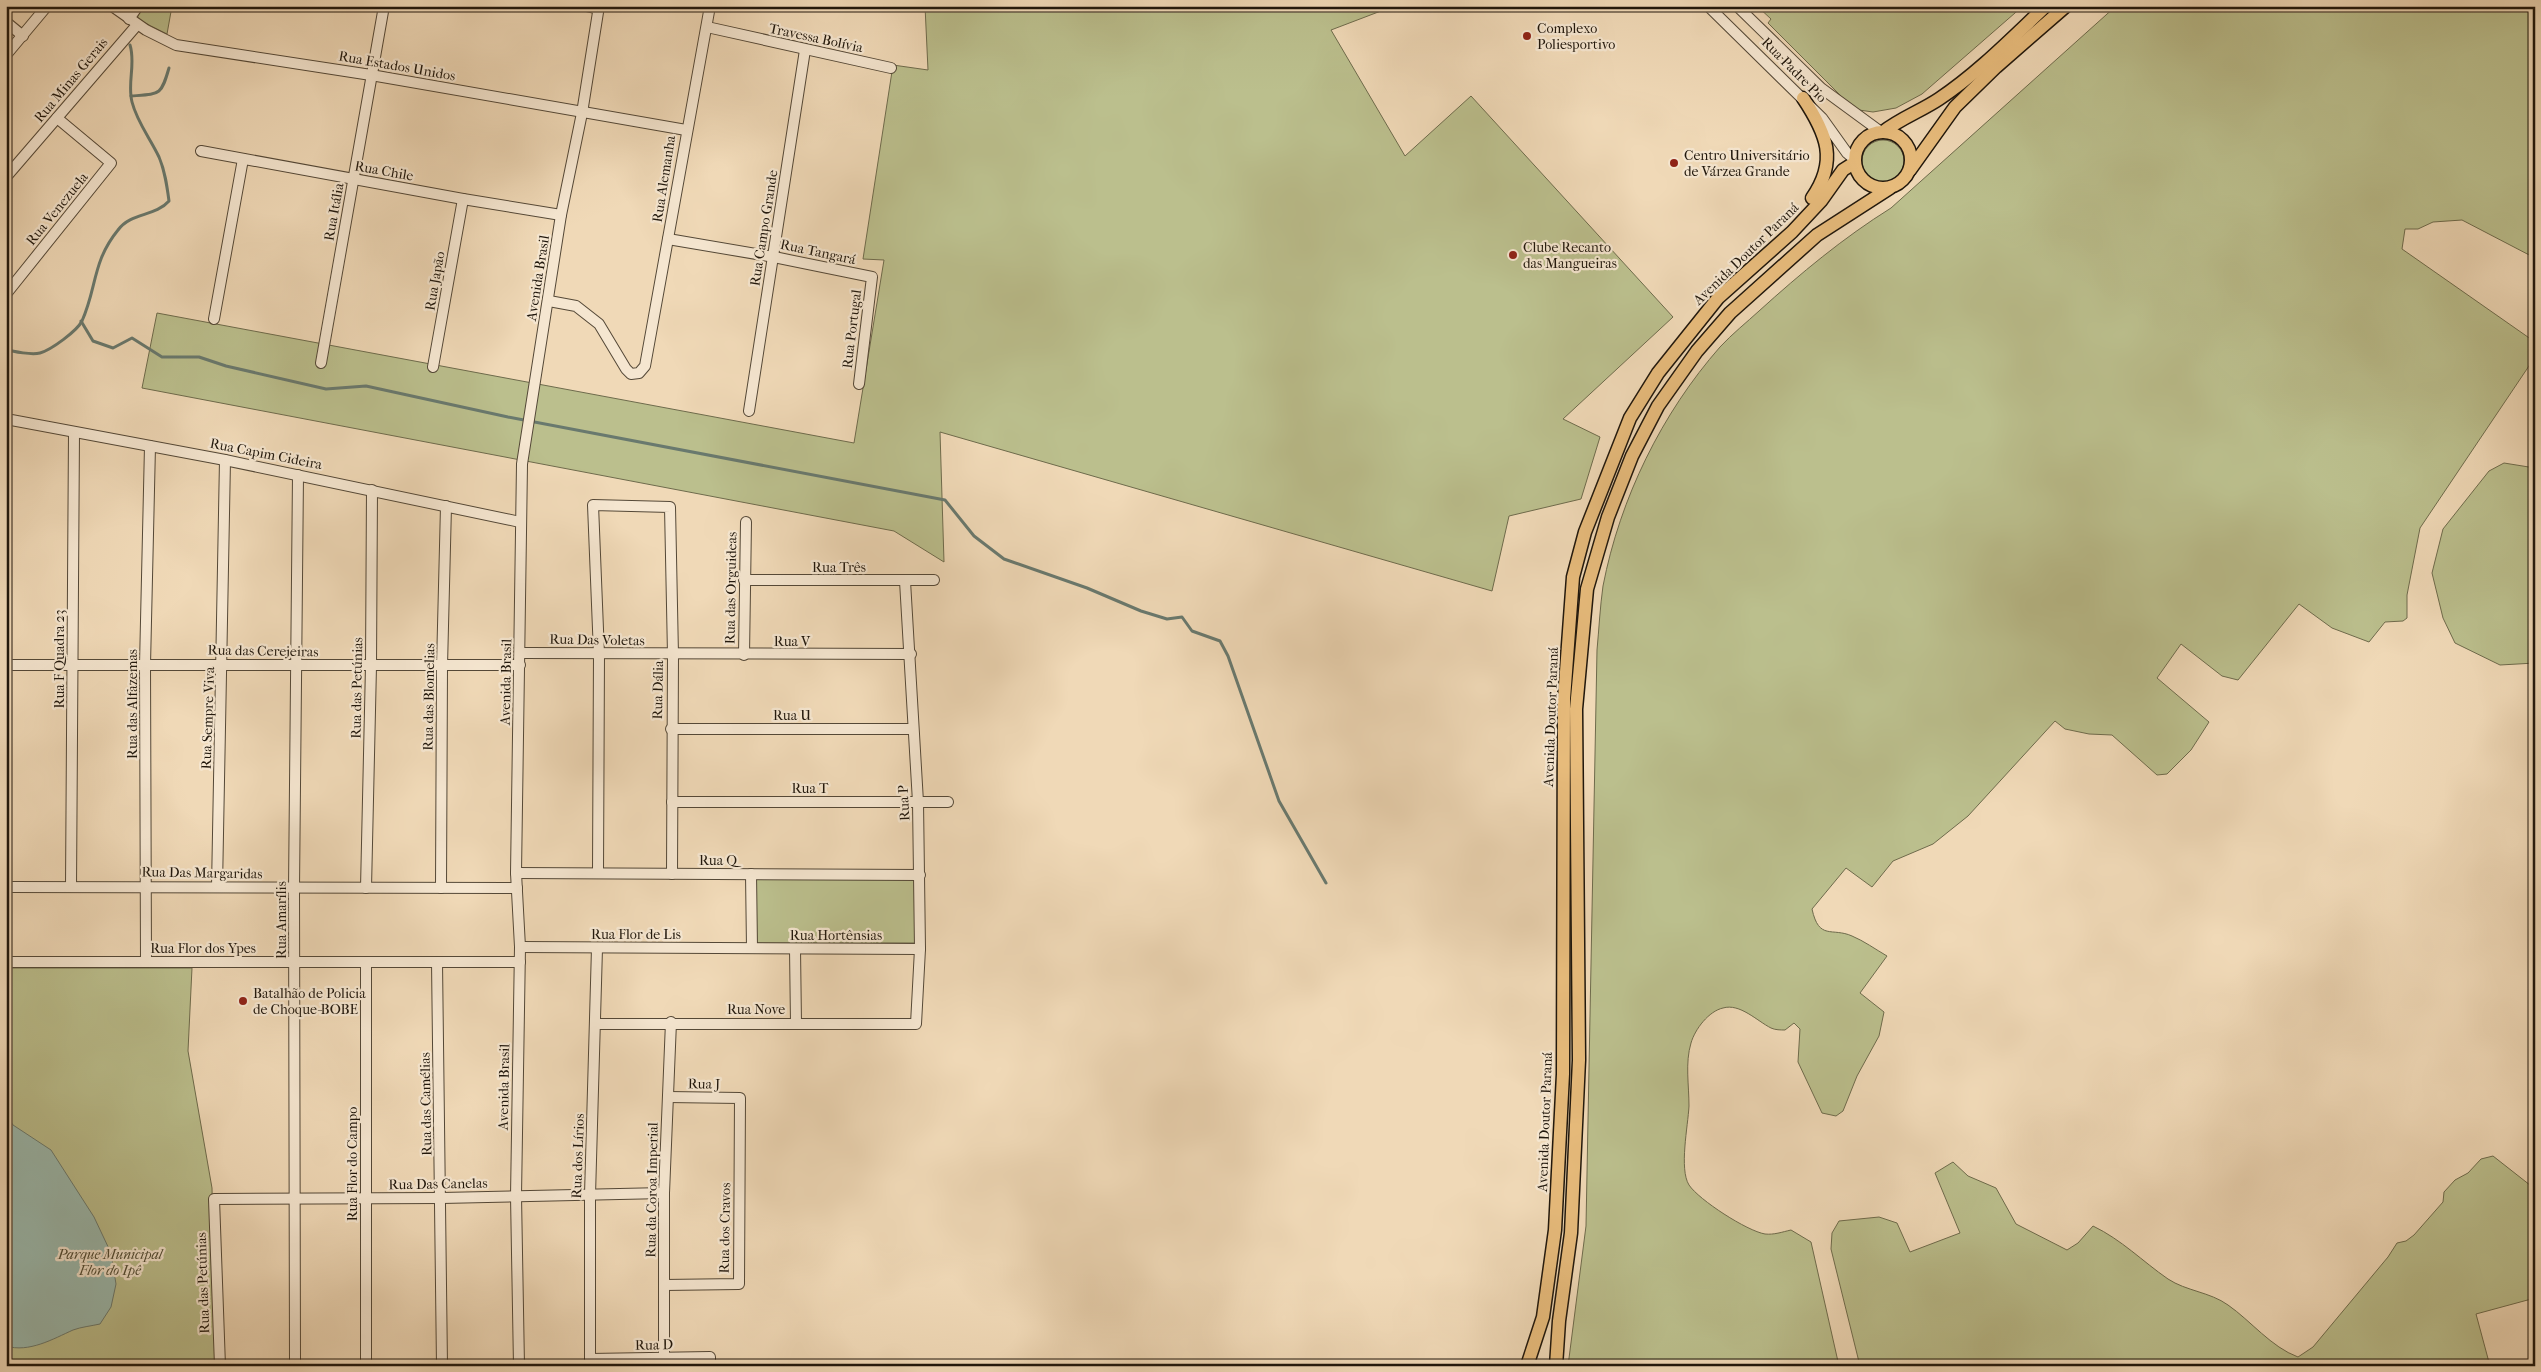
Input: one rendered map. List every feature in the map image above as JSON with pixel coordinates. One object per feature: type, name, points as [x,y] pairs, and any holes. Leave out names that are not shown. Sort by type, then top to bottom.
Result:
[{"type":"main road","points":[[2046,6],[1977,68],[1939,98],[1882,132],[1866,138],[1860,144],[1854,161],[1857,172],[1870,186],[1890,188],[1899,184],[1955,107],[1996,67],[2066,6]]},
{"type":"main road","points":[[1764,257],[1822,184],[1828,163],[1824,137],[1813,113],[1803,98]]},
{"type":"main road","points":[[1882,132],[1892,133],[1906,144],[1910,152],[1910,170]]},
{"type":"main road","name":"Avenida Doutor Paraná","points":[[1527,1366],[1543,1317],[1556,1230],[1563,1074],[1564,699],[1573,577],[1585,532],[1606,474],[1630,418],[1677,348],[1718,298],[1792,232],[1820,201],[1843,170],[1854,161]]},
{"type":"main road","name":"Avenida Doutor Paraná","points":[[1556,1366],[1559,1321],[1571,1233],[1579,1060],[1576,709],[1587,589],[1608,517],[1632,456],[1658,406],[1696,351],[1730,313],[1817,235],[1890,188]]},
{"type":"street","points":[[6,55],[47,6]]},
{"type":"street","name":"Rua Minas Gerais","points":[[6,177],[57,118],[133,22],[138,6]]},
{"type":"street","name":"Rua Itália","points":[[321,363],[384,6]]},
{"type":"street","points":[[586,6],[599,7]]},
{"type":"street","name":"Rua Alemanha","points":[[549,301],[576,306],[598,324],[626,369],[632,374],[639,373],[645,366],[686,130],[710,6]]},
{"type":"street","name":"Rua Padre Pio","points":[[1708,6],[1822,118],[1854,161]]},
{"type":"street","name":"Rua Padre Pio","points":[[1737,6],[1821,88],[1882,132]]},
{"type":"street","name":"Rua Estados Unidos","points":[[113,7],[160,39],[176,45],[371,75],[686,130]]},
{"type":"street","name":"Avenida Brasil","points":[[518,1366],[516,1196],[520,947],[516,873],[521,653],[520,522],[522,464],[561,215],[582,113],[599,7]]},
{"type":"street","points":[[6,22],[23,36]]},
{"type":"street","name":"Travessa Bolívia","points":[[707,28],[891,68]]},
{"type":"street","name":"Rua Campo Grande","points":[[749,411],[805,50]]},
{"type":"street","name":"Rua Venezuela","points":[[6,294],[111,163],[57,118]]},
{"type":"street","name":"Rua Chile","points":[[202,151],[463,200],[561,215]]},
{"type":"street","points":[[214,319],[243,159]]},
{"type":"street","name":"Rua Japão","points":[[433,367],[463,200]]},
{"type":"street","name":"Rua Tangará","points":[[668,239],[774,257],[872,278]]},
{"type":"street","name":"Rua Portugal","points":[[859,384],[872,278]]},
{"type":"street","name":"Rua Capim Cideira","points":[[6,419],[225,460],[520,522]]},
{"type":"street","name":"Rua F Quadra 23","points":[[72,887],[74,432]]},
{"type":"street","name":"Rua das Alfazemas","points":[[146,962],[145,665],[150,446]]},
{"type":"street","name":"Rua Sempre Viva","points":[[217,887],[223,664],[225,460]]},
{"type":"street","name":"Rua Amarílis","points":[[295,1366],[294,888],[298,475]]},
{"type":"street","name":"Rua das Petúnias","points":[[366,888],[371,666],[372,490]]},
{"type":"street","name":"Rua Dália","points":[[599,654],[593,505],[670,507],[673,655],[671,729],[672,874]]},
{"type":"street","name":"Rua das Blomelias","points":[[441,888],[442,666],[446,506]]},
{"type":"street","name":"Rua das Orguideas","points":[[744,655],[746,522]]},
{"type":"street","name":"Rua Três","points":[[744,580],[934,580]]},
{"type":"street","name":"Rua P","points":[[904,581],[910,654],[920,875],[920,949],[916,1024]]},
{"type":"street","name":"Rua Das Voletas","points":[[521,653],[673,655]]},
{"type":"street","points":[[598,873],[599,654]]},
{"type":"street","name":"Rua V","points":[[673,655],[910,654]]},
{"type":"street","name":"Rua das Cerejeiras","points":[[6,665],[520,666]]},
{"type":"street","name":"Rua U","points":[[671,729],[913,729]]},
{"type":"street","name":"Rua T","points":[[672,802],[948,802]]},
{"type":"street","name":"Rua Q","points":[[516,873],[920,875]]},
{"type":"street","points":[[751,874],[752,948]]},
{"type":"street","name":"Rua Das Margaridas","points":[[6,887],[517,888]]},
{"type":"street","name":"Rua Flor de Lis","points":[[520,947],[752,948]]},
{"type":"street","name":"Rua dos Lírios","points":[[590,1363],[590,1195],[597,948]]},
{"type":"street","name":"Rua Hortênsias","points":[[752,948],[795,950],[920,949]]},
{"type":"street","points":[[795,950],[796,1024]]},
{"type":"street","name":"Rua Flor dos Ypes","points":[[6,962],[520,962]]},
{"type":"street","name":"Rua Flor do Campo","points":[[366,962],[366,1366]]},
{"type":"street","name":"Rua das Camélias","points":[[437,962],[442,1198],[442,1366]]},
{"type":"street","name":"Rua Nove","points":[[595,1024],[671,1022],[916,1024]]},
{"type":"street","name":"Rua da Coroa Imperial","points":[[664,1358],[664,1193],[671,1022]]},
{"type":"street","name":"Rua J","points":[[668,1097],[740,1098]]},
{"type":"street","name":"Rua dos Cravos","points":[[664,1285],[739,1284],[740,1098]]},
{"type":"street","name":"Rua Das Canelas","points":[[214,1199],[442,1198],[664,1193]]},
{"type":"street","name":"Rua das Petúnias","points":[[214,1199],[220,1366]]},
{"type":"street","name":"Rua D","points":[[590,1363],[710,1357],[710,1366]]},
{"type":"green space","points":[[141,6],[172,6],[167,34],[137,19]]},
{"type":"green space","points":[[925,6],[1394,6],[1331,30],[1405,156],[1471,96],[1673,317],[1563,419],[1600,437],[1581,499],[1509,516],[1492,591],[940,432],[944,562],[894,531],[142,388],[157,313],[854,443],[884,260],[863,259],[893,65],[928,70]]},
{"type":"green space","points":[[1757,6],[2023,6],[1922,94],[1896,108],[1873,112],[1859,110],[1843,98],[1768,23],[1771,19]]},
{"type":"green space","points":[[2116,6],[2535,6],[2535,258],[2462,220],[2433,222],[2418,229],[2405,229],[2402,249],[2535,342],[2535,357],[2420,528],[2407,595],[2407,618],[2403,621],[2385,622],[2369,642],[2332,628],[2299,604],[2238,680],[2222,676],[2181,644],[2157,678],[2209,722],[2191,750],[2167,774],[2157,775],[2112,735],[2089,734],[2065,729],[2055,721],[1968,816],[1933,844],[1893,861],[1872,887],[1846,868],[1812,909],[1815,919],[1822,929],[1852,936],[1887,956],[1860,993],[1884,1012],[1879,1036],[1857,1076],[1843,1111],[1836,1116],[1822,1113],[1798,1062],[1800,1029],[1794,1023],[1785,1030],[1774,1029],[1742,1010],[1729,1007],[1713,1013],[1699,1027],[1691,1043],[1688,1058],[1689,1106],[1684,1158],[1686,1178],[1689,1185],[1703,1199],[1747,1227],[1765,1234],[1775,1234],[1791,1230],[1811,1242],[1839,1366],[1568,1366],[1586,1226],[1597,650],[1603,586],[1620,521],[1632,489],[1662,428],[1680,400],[1699,373],[1734,333],[1823,256],[1891,208]]},
{"type":"green space","points":[[1883,140],[1898,146],[1904,161],[1898,176],[1883,182],[1868,176],[1862,161],[1868,146]]},
{"type":"green space","points":[[2504,463],[2535,468],[2535,663],[2500,665],[2455,643],[2443,618],[2432,573],[2443,529],[2489,471]]},
{"type":"green space","points":[[917,877],[917,943],[754,943],[754,878]]},
{"type":"green space","name":"Parque Municipal Flor do Ipê","points":[[6,968],[192,968],[188,1051],[212,1188],[216,1366],[6,1366]]},
{"type":"green space","points":[[2493,1156],[2535,1189],[2535,1298],[2476,1314],[2490,1366],[1860,1366],[1831,1249],[1832,1233],[1839,1221],[1879,1217],[1897,1223],[1910,1252],[1960,1233],[1935,1173],[1953,1162],[1968,1176],[1996,1188],[2016,1224],[2067,1250],[2078,1243],[2093,1226],[2123,1244],[2168,1279],[2214,1297],[2228,1305],[2279,1347],[2298,1357],[2313,1347],[2388,1257],[2397,1243],[2406,1241],[2414,1235],[2443,1202],[2444,1192],[2455,1180],[2468,1173],[2481,1159]]},
{"type":"water","points":[[6,1114],[13,1125],[51,1150],[94,1217],[111,1253],[116,1284],[111,1307],[100,1324],[76,1329],[41,1344],[23,1348],[6,1346]]},
{"type":"waterway","points":[[6,349],[23,353],[40,353],[57,344],[75,330],[82,321],[87,309],[99,264],[118,230],[129,220],[157,210],[169,201],[161,162],[137,116],[132,102],[130,88],[132,52],[130,45]]},
{"type":"waterway","points":[[131,96],[148,95],[158,92],[164,84],[169,68]]},
{"type":"waterway","points":[[81,321],[93,341],[113,348],[132,338],[162,357],[199,357],[226,366],[326,389],[366,386],[508,417],[945,500],[974,536],[1004,559],[1087,588],[1141,611],[1167,619],[1182,617],[1192,631],[1220,641],[1228,656],[1279,801],[1326,883]]},
{"type":"place","name":"Complexo Poliesportivo","points":[[1527,36]]},
{"type":"place","name":"Centro Universitário de Várzea Grande","points":[[1674,163]]},
{"type":"place","name":"Clube Recanto das Mangueiras","points":[[1513,255]]},
{"type":"place","name":"Batalhão de Policia de Choque-BOBE","points":[[243,1001]]}]
